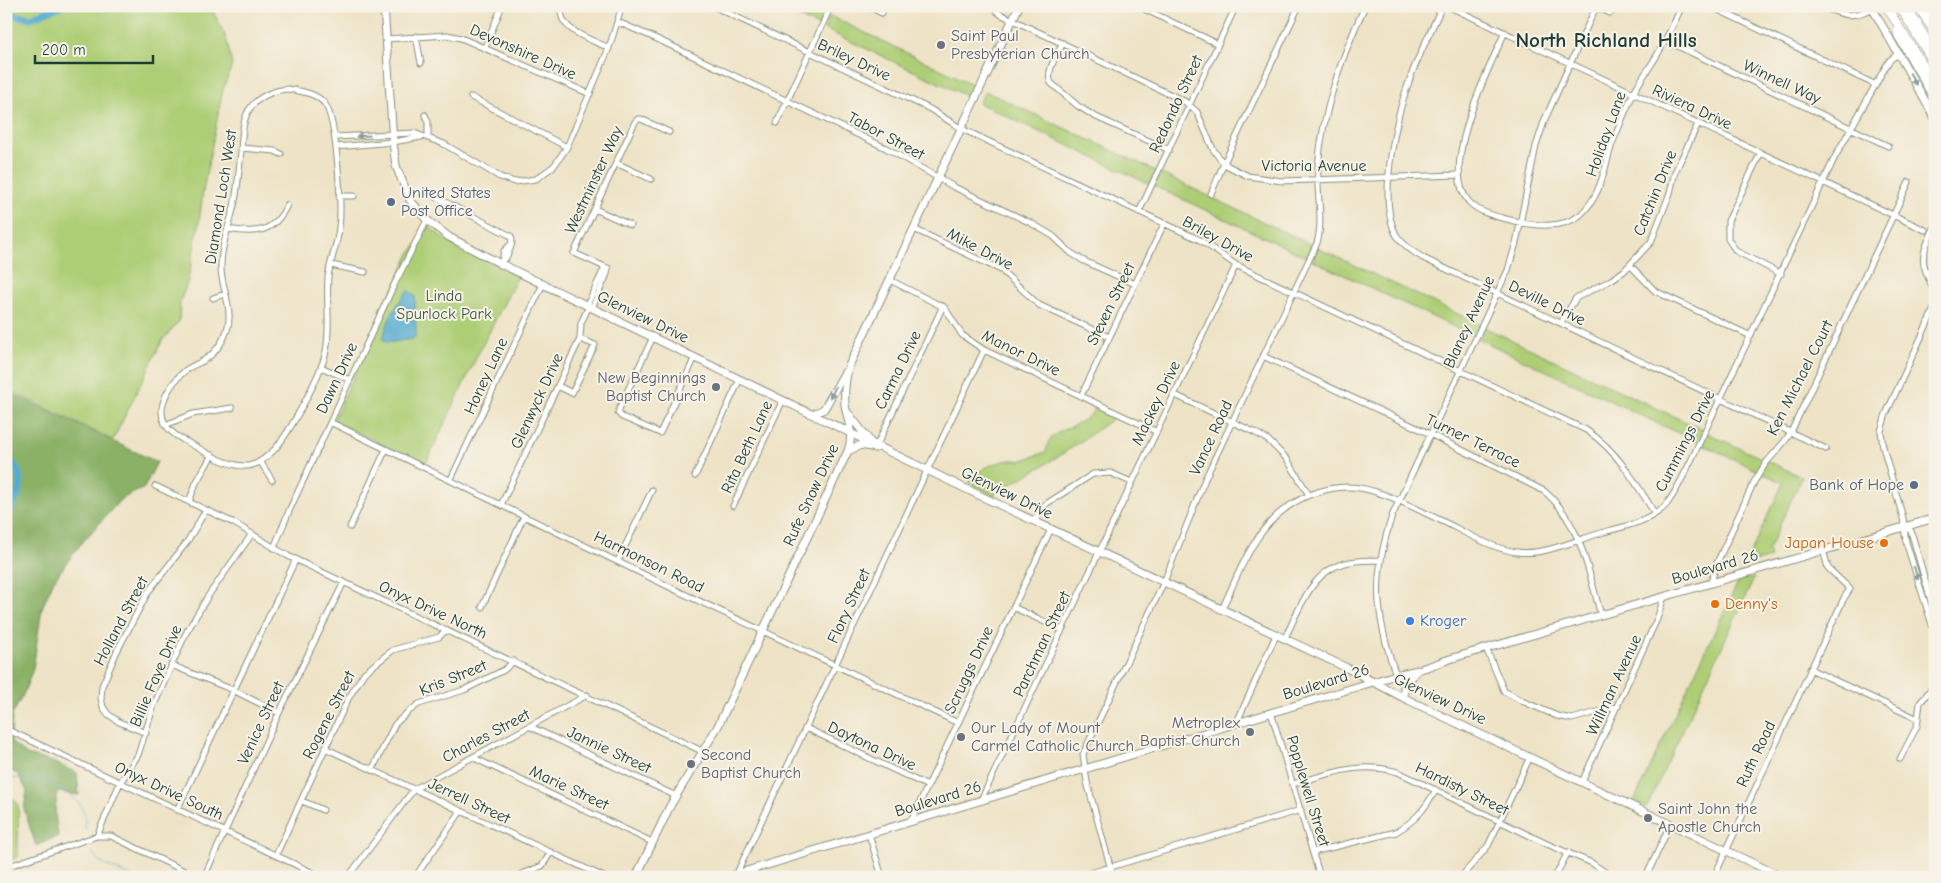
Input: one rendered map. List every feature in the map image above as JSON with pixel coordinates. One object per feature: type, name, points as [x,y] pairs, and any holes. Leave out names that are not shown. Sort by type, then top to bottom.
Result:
[{"type":"highway","points":[[1886,6],[1935,84]]},
{"type":"highway","points":[[1899,6],[1935,65]]},
{"type":"highway","points":[[1906,6],[1935,53]]},
{"type":"highway","points":[[1918,6],[1935,33]]},
{"type":"highway","points":[[1927,6],[1935,19]]},
{"type":"highway","points":[[1896,23],[1898,35],[1935,99]]},
{"type":"main road","name":"Glenview Drive","points":[[384,6],[392,138],[396,166],[410,200],[427,220],[449,236],[543,284],[1034,522],[1285,638],[1404,698],[1780,876]]},
{"type":"main road","name":"Rufe Snow Drive","points":[[637,876],[676,796],[718,726],[848,451],[851,432],[844,390],[850,366],[1019,6]]},
{"type":"main road","points":[[1871,7],[1935,118]]},
{"type":"main road","points":[[813,414],[824,409],[850,366]]},
{"type":"main road","points":[[847,413],[874,444]]},
{"type":"main road","points":[[848,451],[861,445],[887,450]]},
{"type":"main road","name":"Boulevard 26","points":[[727,877],[1486,648],[1935,518]]},
{"type":"main road","points":[[1404,698],[1406,683],[1418,670]]},
{"type":"main road","points":[[1396,675],[1404,698]]},
{"type":"street","points":[[485,47],[502,6]]},
{"type":"street","points":[[562,6],[561,17],[567,24],[576,32],[609,48]]},
{"type":"street","points":[[336,147],[414,134],[444,144],[500,177],[515,182],[527,181],[544,175],[554,166],[566,147],[609,48],[622,6]]},
{"type":"street","name":"Briley Drive","points":[[713,6],[930,109],[962,129],[1200,240],[1236,265],[1460,370],[1593,435],[1626,470],[1655,514]]},
{"type":"street","points":[[777,123],[831,6]]},
{"type":"street","points":[[868,6],[882,13]]},
{"type":"street","points":[[991,6],[1000,14],[1190,105]]},
{"type":"street","points":[[1138,6],[1218,44]]},
{"type":"street","name":"Redondo Street","points":[[1140,212],[1236,6]]},
{"type":"street","points":[[1211,194],[1299,6]]},
{"type":"street","name":"Vance Road","points":[[1113,877],[1084,769],[1082,758],[1085,747],[1164,582],[1195,502],[1319,236],[1317,180],[1324,126],[1335,78],[1350,38],[1365,6]]},
{"type":"street","name":"Deville Drive","points":[[1442,6],[1406,90],[1394,141],[1389,178],[1389,200],[1393,227],[1401,240],[1423,258],[1826,449]]},
{"type":"street","name":"Riviera Drive","points":[[1448,6],[1925,230]]},
{"type":"street","name":"Blaney Avenue","points":[[1396,675],[1385,643],[1378,609],[1377,589],[1385,534],[1512,258],[1539,137],[1548,111],[1596,7],[1610,13],[1622,6]]},
{"type":"street","name":"Holiday Lane","points":[[1458,175],[1464,195],[1476,208],[1489,214],[1520,222],[1553,225],[1578,216],[1591,204],[1598,192],[1612,144],[1634,93],[1665,40],[1682,6]]},
{"type":"street","points":[[1710,6],[1876,85]]},
{"type":"street","points":[[1822,6],[1838,14],[1848,16],[1866,12],[1871,7]]},
{"type":"street","name":"Tabor Street","points":[[618,22],[788,100],[886,148],[939,179],[1031,223],[1052,236],[1071,253],[1084,261],[1135,284]]},
{"type":"street","points":[[1458,175],[1460,159],[1476,99],[1505,32]]},
{"type":"street","name":"Devonshire Drive","points":[[386,39],[452,35],[485,47],[590,94]]},
{"type":"street","points":[[416,36],[421,63]]},
{"type":"street","name":"Winnell Way","points":[[1665,40],[1888,146]]},
{"type":"street","points":[[1063,44],[1050,71],[1049,78],[1051,83],[1078,106],[1094,116],[1169,150]]},
{"type":"street","name":"Cummings Drive","points":[[1222,609],[1241,568],[1262,531],[1275,516],[1288,506],[1309,495],[1329,488],[1344,486],[1377,492],[1506,550],[1517,552],[1534,552],[1578,540],[1630,524],[1655,514],[1663,508],[1678,488],[1842,144],[1890,60],[1899,53]]},
{"type":"street","name":"Diamond Loch West","points":[[165,424],[161,412],[171,386],[186,370],[214,353],[224,336],[230,316],[221,268],[234,204],[247,114],[252,105],[270,93],[283,89],[303,91],[323,102],[330,116],[336,147],[339,228],[328,280],[327,344],[321,367],[286,434],[276,448],[260,461]]},
{"type":"street","points":[[471,98],[566,147]]},
{"type":"street","name":"Victoria Avenue","points":[[1190,105],[1197,112],[1213,149],[1224,163],[1242,174],[1260,179],[1282,181],[1458,175]]},
{"type":"street","points":[[424,115],[428,122],[428,138]]},
{"type":"street","name":"Westminster Way","points":[[605,267],[574,253],[616,163],[638,119],[670,132]]},
{"type":"street","name":"Catchin Drive","points":[[1561,323],[1576,298],[1611,280],[1630,265],[1651,242],[1670,193],[1675,172],[1698,124]]},
{"type":"street","points":[[334,137],[392,138]]},
{"type":"street","points":[[241,148],[275,151],[281,154]]},
{"type":"street","points":[[1760,154],[1728,221],[1728,239],[1736,251],[1781,274]]},
{"type":"street","points":[[616,163],[651,179]]},
{"type":"street","name":"Ken Michael Court","points":[[1711,583],[1716,565],[1754,482],[1766,463],[1791,432],[1909,182]]},
{"type":"street","points":[[432,195],[506,233],[512,239],[510,246],[502,256],[502,262]]},
{"type":"street","points":[[339,196],[354,196]]},
{"type":"street","points":[[228,229],[250,231],[269,227],[278,221],[287,205]]},
{"type":"street","points":[[595,208],[630,225]]},
{"type":"street","name":"Dawn Drive","points":[[274,548],[330,422],[427,220]]},
{"type":"street","name":"Steven Street","points":[[1081,396],[1164,224]]},
{"type":"street","points":[[1935,226],[1924,250],[1922,260],[1935,293]]},
{"type":"street","name":"Mike Drive","points":[[914,229],[1001,270],[1039,305],[1109,337]]},
{"type":"street","points":[[331,265],[366,272]]},
{"type":"street","name":"Mackey Drive","points":[[1099,552],[1155,431],[1236,265]]},
{"type":"street","points":[[1630,265],[1655,291],[1751,336]]},
{"type":"street","name":"Glenwyck Drive","points":[[501,504],[580,339],[581,323],[605,267]]},
{"type":"street","name":"Manor Drive","points":[[890,280],[943,306],[962,335],[984,350],[1155,431]]},
{"type":"street","name":"Honey Lane","points":[[451,479],[543,284]]},
{"type":"street","points":[[213,298],[225,294]]},
{"type":"street","name":"Carma Drive","points":[[874,444],[943,306]]},
{"type":"street","points":[[1935,307],[1886,414],[1881,431],[1882,447],[1905,526],[1906,542],[1935,634]]},
{"type":"street","points":[[653,337],[618,413],[622,417],[660,433],[695,357]]},
{"type":"street","points":[[558,386],[572,392],[584,369],[595,345],[580,339]]},
{"type":"street","name":"Flory Street","points":[[737,873],[984,350]]},
{"type":"street","name":"Turner Terrace","points":[[1263,356],[1430,434],[1544,491],[1563,510],[1572,523],[1601,615]]},
{"type":"street","points":[[321,367],[350,380]]},
{"type":"street","points":[[695,476],[740,379]]},
{"type":"street","points":[[1173,394],[1262,436],[1276,447],[1299,477],[1309,495]]},
{"type":"street","name":"Rita Beth Lane","points":[[733,506],[783,400]]},
{"type":"street","points":[[232,408],[193,414],[165,424],[175,435],[212,455],[248,466],[260,461],[272,480]]},
{"type":"street","name":"Harmonson Road","points":[[330,422],[451,479],[618,562],[958,723]]},
{"type":"street","points":[[350,527],[386,449]]},
{"type":"street","points":[[189,502],[196,483],[212,455]]},
{"type":"street","points":[[1034,522],[1046,504],[1093,474],[1111,473],[1131,482]]},
{"type":"street","name":"Onyx Drive North","points":[[155,486],[252,534],[296,560],[587,695],[704,752]]},
{"type":"street","points":[[618,562],[652,490]]},
{"type":"street","name":"Holland Street","points":[[146,733],[112,718],[103,707],[101,698],[102,686],[117,651],[148,592],[187,542],[206,510]]},
{"type":"street","points":[[482,607],[524,516]]},
{"type":"street","points":[[1905,526],[1912,532],[1935,615]]},
{"type":"street","name":"Scruggs Drive","points":[[910,822],[1050,529]]},
{"type":"street","name":"Billie Faye Drive","points":[[97,836],[120,783],[138,755],[151,713],[171,665],[208,596],[252,534]]},
{"type":"street","name":"Ruth Road","points":[[1714,877],[1810,669],[1850,589],[1828,568],[1823,550]]},
{"type":"street","name":"Parchman Street","points":[[981,800],[1099,552]]},
{"type":"street","points":[[177,810],[232,690],[296,560]]},
{"type":"street","points":[[1285,638],[1313,583],[1323,574],[1338,565],[1349,562],[1381,560]]},
{"type":"street","name":"Venice Street","points":[[204,877],[280,713],[344,582]]},
{"type":"street","name":"Willman Avenue","points":[[1582,782],[1657,619],[1664,596]]},
{"type":"street","points":[[1012,607],[1062,630]]},
{"type":"street","name":"Rogene Street","points":[[276,855],[354,688],[371,666],[393,650],[440,637],[446,630]]},
{"type":"street","points":[[1237,722],[1276,635]]},
{"type":"street","points":[[1486,648],[1504,691],[1522,701],[1557,716],[1572,719],[1618,706]]},
{"type":"street","name":"Kris Street","points":[[372,770],[395,724],[418,704],[464,690],[504,670],[514,661]]},
{"type":"street","points":[[171,665],[232,690],[280,713]]},
{"type":"street","points":[[1810,669],[1917,722]]},
{"type":"street","points":[[1917,722],[1901,753],[1900,759],[1917,726],[1919,706],[1935,684]]},
{"type":"street","points":[[1920,710],[1935,688]]},
{"type":"street","name":"Charles Street","points":[[348,877],[414,789],[587,695]]},
{"type":"street","name":"Popplewell Street","points":[[1271,712],[1320,877]]},
{"type":"street","name":"Jannie Street","points":[[531,727],[676,796]]},
{"type":"street","name":"Daytona Drive","points":[[806,728],[928,786]]},
{"type":"street","name":"Onyx Drive South","points":[[6,729],[322,877]]},
{"type":"street","name":"Jerrell Street","points":[[325,748],[604,877]]},
{"type":"street","points":[[1461,877],[1483,853],[1530,757]]},
{"type":"street","name":"Marie Street","points":[[474,758],[652,842]]},
{"type":"street","name":"Hardisty Street","points":[[1292,784],[1353,768],[1374,767],[1398,772],[1602,868],[1612,877]]},
{"type":"street","points":[[1313,852],[1396,832],[1422,812],[1436,790]]},
{"type":"street","points":[[302,801],[323,810]]},
{"type":"street","points":[[1077,877],[1300,810]]},
{"type":"street","points":[[414,877],[460,811]]},
{"type":"street","points":[[1646,877],[1671,823]]},
{"type":"street","points":[[869,834],[882,877]]},
{"type":"street","points":[[6,867],[97,836],[111,836],[197,877]]},
{"type":"street","points":[[515,877],[542,866],[551,852]]},
{"type":"street","points":[[1555,877],[1568,852]]},
{"type":"green space","points":[[6,6],[212,6],[213,12],[226,37],[232,65],[223,89],[188,281],[180,302],[179,321],[162,341],[113,440],[6,389]]},
{"type":"green space","points":[[776,6],[809,6],[825,14],[818,26]]},
{"type":"green space","points":[[830,16],[976,86],[971,98],[824,29]]},
{"type":"green space","points":[[985,91],[1156,171],[1149,184],[979,103]]},
{"type":"green space","points":[[1160,173],[1312,245],[1306,257],[1154,186]]},
{"type":"green space","name":"Linda Spurlock Park","points":[[429,227],[449,242],[518,276],[425,465],[333,421],[409,255]]},
{"type":"green space","points":[[1318,248],[1479,324],[1473,336],[1312,260]]},
{"type":"green space","points":[[1484,327],[1703,430],[1697,442],[1479,339]]},
{"type":"green space","points":[[6,391],[157,462],[144,488],[121,499],[80,545],[54,580],[42,608],[33,669],[23,695],[12,715],[11,742],[27,755],[53,762],[77,773],[79,795],[57,792],[55,813],[58,836],[36,846],[24,809],[27,791],[18,774],[6,769]]},
{"type":"green space","points":[[1096,406],[1116,416],[1058,457],[997,491],[994,496],[969,482],[978,473],[992,465],[1007,460],[1020,461],[1046,452],[1048,442],[1054,436],[1087,418]]},
{"type":"green space","points":[[1707,433],[1802,477],[1768,550],[1770,558],[1745,565],[1783,483],[1702,444]]},
{"type":"green space","points":[[1754,578],[1647,807],[1634,801],[1739,580]]},
{"type":"green space","points":[[6,795],[18,805],[18,857],[6,861]]},
{"type":"water","points":[[408,290],[415,296],[416,335],[413,339],[387,343],[383,340],[386,327],[396,307]]},
{"type":"waterway","points":[[6,14],[31,18],[60,6]]},
{"type":"waterway","points":[[6,453],[13,462],[20,478],[18,493],[6,518]]},
{"type":"waterway","points":[[6,777],[48,782],[71,795],[80,804],[85,815],[85,829]]},
{"type":"waterway","points":[[92,852],[99,862],[132,877]]},
{"type":"place","name":"Saint Paul Presbyterian Church","points":[[941,45]]},
{"type":"place","name":"United States Post Office","points":[[391,202]]},
{"type":"place","name":"New Beginnings Baptist Church","points":[[716,387]]},
{"type":"place","name":"Bank of Hope","points":[[1914,485]]},
{"type":"place","name":"Japan House","points":[[1884,543]]},
{"type":"place","name":"Denny's","points":[[1715,604]]},
{"type":"place","name":"Kroger","points":[[1410,621]]},
{"type":"place","name":"Metroplex Baptist Church","points":[[1250,732]]},
{"type":"place","name":"Our Lady of Mount Carmel Catholic Church","points":[[961,737]]},
{"type":"place","name":"Second Baptist Church","points":[[691,764]]},
{"type":"place","name":"Saint John the Apostle Church","points":[[1648,818]]},
{"type":"district","name":"North Richland Hills","points":[[1606,40]]}]
